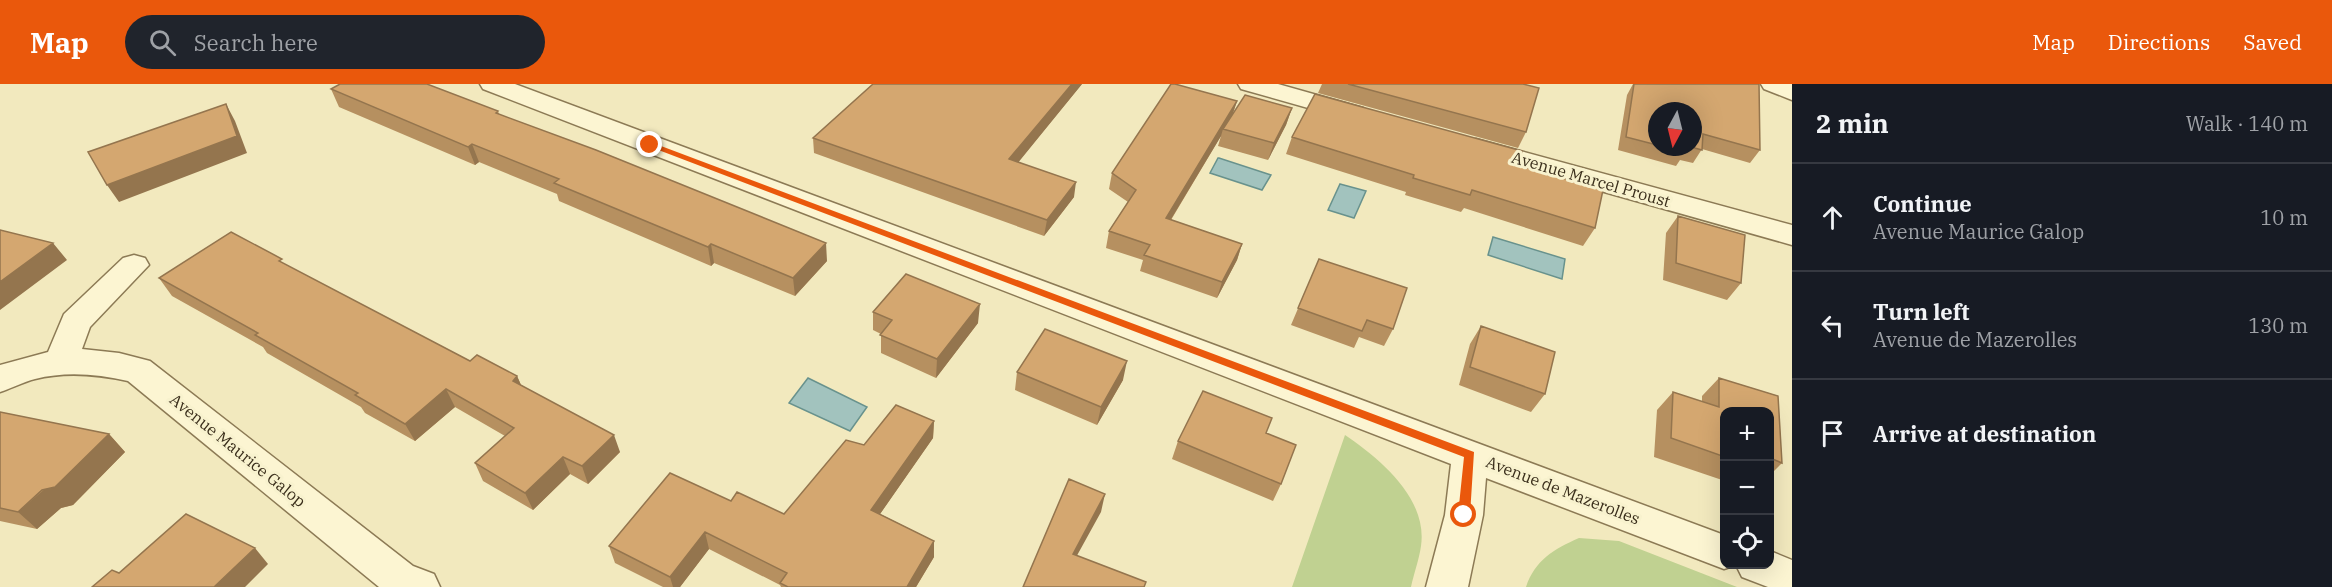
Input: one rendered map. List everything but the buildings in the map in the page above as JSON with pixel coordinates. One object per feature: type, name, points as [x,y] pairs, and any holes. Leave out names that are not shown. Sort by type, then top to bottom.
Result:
[{"type":"street","name":"Avenue de Mazerolles","points":[[492,84],[1720,550]]},
{"type":"street","points":[[1250,84],[1377,119]]},
{"type":"street","points":[[1773,84],[1792,92]]},
{"type":"street","name":"Avenue Marcel Proust","points":[[1446,138],[1792,234]]},
{"type":"street","points":[[61,361],[76,322],[134,265]]},
{"type":"street","name":"Avenue Maurice Galop","points":[[0,379],[23,369],[61,361],[105,363],[138,370],[403,584]]},
{"type":"street","points":[[1447,587],[1464,515],[1470,455]]},
{"type":"street","points":[[1769,569],[1792,578]]},
{"type":"green space","points":[[1345,435],[1386,468],[1409,496],[1417,512],[1421,528],[1421,546],[1411,587],[1292,587]]},
{"type":"green space","points":[[1579,538],[1619,541],[1737,587],[1526,587],[1546,556]]},
{"type":"water","points":[[1218,158],[1271,175],[1262,190],[1210,173]]},
{"type":"water","points":[[1340,184],[1366,191],[1354,218],[1328,210]]},
{"type":"water","points":[[1493,237],[1565,259],[1562,279],[1488,255]]},
{"type":"water","points":[[808,378],[867,407],[850,431],[789,403]]},
{"type":"route","points":[[650,145],[1470,455],[1464,515]]}]
